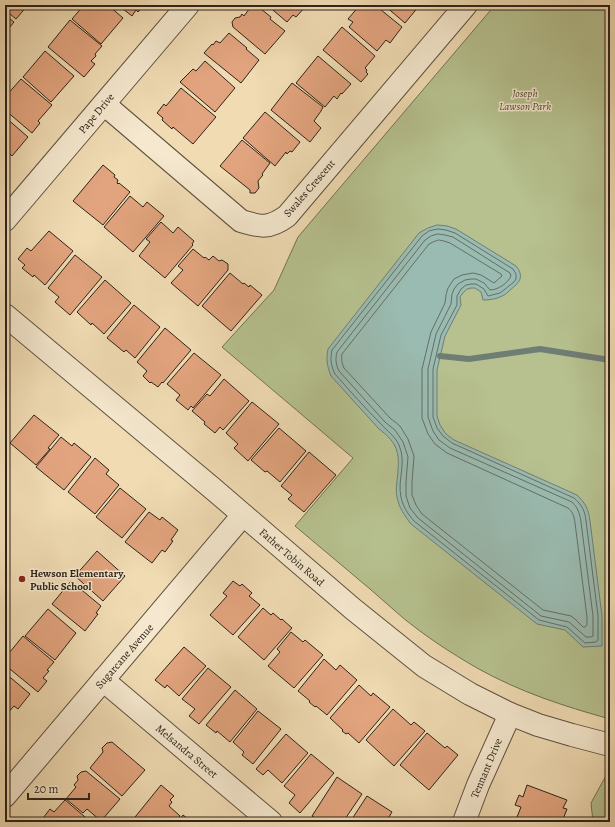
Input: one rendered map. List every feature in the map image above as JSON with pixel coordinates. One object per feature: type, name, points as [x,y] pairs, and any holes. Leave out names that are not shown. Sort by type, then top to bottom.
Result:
[{"type":"street","name":"Pape Drive","points":[[5,220],[188,5]]},
{"type":"street","name":"Swales Crescent","points":[[104,104],[241,221],[256,226],[268,226],[278,223],[287,216],[466,5]]},
{"type":"street","name":"Father Tobin Road","points":[[5,315],[243,515],[352,609],[424,666],[470,694],[510,714],[552,729],[610,745]]},
{"type":"street","name":"Sugarcane Avenue","points":[[5,796],[243,515]]},
{"type":"street","name":"Melsandra Street","points":[[103,680],[271,822]]},
{"type":"street","name":"Tennant Drive","points":[[464,822],[478,785],[510,714]]},
{"type":"green space","name":"Joseph Lawson Park","points":[[495,5],[610,5],[610,719],[575,709],[526,691],[493,677],[477,668],[429,638],[398,614],[295,526],[353,458],[222,347],[274,290],[298,237]]},
{"type":"green space","points":[[608,772],[610,772],[610,822],[593,822],[591,803]]},
{"type":"water","points":[[437,225],[456,229],[516,266],[520,273],[520,280],[516,285],[498,298],[483,300],[481,292],[475,288],[467,289],[460,297],[461,305],[445,336],[437,370],[437,416],[440,425],[446,434],[454,440],[577,495],[583,501],[590,521],[602,616],[602,646],[583,647],[565,630],[537,624],[411,524],[404,515],[396,494],[398,456],[395,446],[389,437],[379,429],[331,376],[327,362],[328,349],[419,233]]},
{"type":"building","points":[[5,5],[28,5],[16,19],[5,10]]},
{"type":"building","points":[[84,5],[108,5],[123,18],[101,44],[72,19]]},
{"type":"building","points":[[118,5],[144,5],[138,12],[136,10],[132,16]]},
{"type":"building","points":[[252,5],[256,5],[285,31],[265,54],[233,27],[232,22],[235,18],[240,17],[242,14],[244,16]]},
{"type":"building","points":[[267,5],[307,5],[296,17],[293,15],[287,22]]},
{"type":"building","points":[[367,5],[375,5],[402,27],[390,43],[386,40],[377,51],[349,27],[353,22],[348,19],[359,6],[363,9]]},
{"type":"building","points":[[384,5],[417,5],[419,6],[405,23]]},
{"type":"building","points":[[5,15],[14,22],[5,33]]},
{"type":"building","points":[[70,20],[102,46],[91,61],[95,64],[84,77],[48,47]]},
{"type":"building","points":[[342,27],[375,56],[365,68],[368,74],[361,82],[323,50]]},
{"type":"building","points":[[229,33],[259,60],[241,83],[204,53],[216,41],[220,43]]},
{"type":"building","points":[[45,51],[74,76],[51,102],[23,77]]},
{"type":"building","points":[[318,56],[351,84],[337,99],[334,96],[325,107],[296,83]]},
{"type":"building","points":[[205,61],[235,88],[215,112],[180,82],[193,69],[196,71]]},
{"type":"building","points":[[21,79],[52,105],[38,121],[40,123],[32,133],[5,110],[5,97]]},
{"type":"building","points":[[292,83],[323,107],[314,121],[321,128],[310,142],[271,110]]},
{"type":"building","points":[[181,88],[216,117],[193,144],[173,127],[172,129],[157,113],[164,104],[166,106]]},
{"type":"building","points":[[265,112],[300,142],[292,152],[290,151],[287,154],[286,152],[275,166],[243,138]]},
{"type":"building","points":[[5,117],[28,137],[12,156],[10,154],[5,159]]},
{"type":"building","points":[[242,140],[270,163],[258,181],[259,188],[255,193],[250,193],[250,190],[220,166]]},
{"type":"building","points":[[103,165],[115,175],[114,177],[118,180],[118,184],[119,183],[130,192],[103,225],[73,201]]},
{"type":"building","points":[[130,196],[143,207],[147,202],[164,216],[133,252],[104,227]]},
{"type":"building","points":[[161,222],[173,233],[178,227],[194,241],[192,244],[193,245],[165,278],[139,256],[150,242],[146,239]]},
{"type":"building","points":[[49,231],[73,251],[45,285],[34,275],[33,277],[22,268],[25,265],[18,259],[27,248],[31,251]]},
{"type":"building","points":[[193,249],[204,258],[205,257],[209,260],[213,256],[219,261],[222,260],[228,264],[228,270],[198,306],[171,283],[183,270],[178,266]]},
{"type":"building","points":[[75,255],[102,277],[70,315],[55,302],[59,297],[48,288]]},
{"type":"building","points":[[230,273],[243,284],[244,283],[249,287],[250,285],[262,295],[231,331],[202,306]]},
{"type":"building","points":[[105,280],[131,303],[104,334],[92,323],[91,325],[77,312]]},
{"type":"building","points":[[134,305],[160,327],[135,358],[126,350],[124,352],[107,338]]},
{"type":"building","points":[[165,328],[191,350],[158,387],[151,382],[150,383],[143,376],[147,371],[137,362]]},
{"type":"building","points":[[194,353],[221,375],[193,408],[191,406],[188,410],[176,400],[180,395],[167,384]]},
{"type":"building","points":[[224,379],[249,401],[223,430],[220,427],[215,433],[192,411],[207,394],[210,396]]},
{"type":"building","points":[[252,402],[279,424],[248,461],[234,448],[238,444],[226,433]]},
{"type":"building","points":[[34,415],[59,435],[48,448],[50,449],[36,465],[10,443]]},
{"type":"building","points":[[279,428],[306,451],[280,482],[251,460]]},
{"type":"building","points":[[61,437],[72,446],[74,443],[91,457],[64,490],[36,467]]},
{"type":"building","points":[[309,452],[336,475],[304,512],[288,499],[292,495],[281,486]]},
{"type":"building","points":[[95,458],[109,470],[106,474],[119,485],[95,514],[68,492]]},
{"type":"building","points":[[120,488],[146,509],[122,538],[96,517]]},
{"type":"building","points":[[149,512],[160,520],[162,517],[178,530],[171,540],[173,541],[165,552],[162,550],[152,563],[125,542]]},
{"type":"building","points":[[97,551],[125,576],[103,601],[75,576]]},
{"type":"building","points":[[71,581],[101,606],[96,613],[98,614],[85,631],[52,604]]},
{"type":"building","points":[[233,581],[240,586],[242,584],[252,593],[249,596],[260,605],[233,635],[210,615],[227,596],[223,593]]},
{"type":"building","points":[[263,608],[271,615],[273,613],[281,620],[282,619],[292,628],[264,660],[238,637]]},
{"type":"building","points":[[48,609],[76,633],[55,660],[25,636]]},
{"type":"building","points":[[291,632],[303,642],[305,640],[323,655],[294,688],[268,666],[280,652],[277,649]]},
{"type":"building","points":[[23,636],[54,662],[47,670],[49,671],[43,678],[47,681],[38,692],[5,665],[5,658]]},
{"type":"building","points":[[184,647],[206,666],[179,696],[167,685],[165,688],[155,680]]},
{"type":"building","points":[[324,659],[336,670],[340,665],[357,680],[327,715],[316,706],[315,707],[298,691]]},
{"type":"building","points":[[208,668],[231,687],[199,724],[189,716],[195,709],[182,699]]},
{"type":"building","points":[[5,673],[30,694],[18,709],[14,706],[5,716]]},
{"type":"building","points":[[359,685],[371,696],[373,693],[390,707],[359,743],[348,733],[346,734],[342,731],[343,730],[330,718]]},
{"type":"building","points":[[235,690],[257,709],[230,742],[217,731],[216,733],[206,725]]},
{"type":"building","points":[[393,709],[411,725],[414,722],[425,731],[394,766],[366,740]]},
{"type":"building","points":[[258,711],[281,729],[253,764],[242,755],[244,752],[233,742]]},
{"type":"building","points":[[427,733],[445,748],[447,746],[458,755],[429,790],[400,765]]},
{"type":"building","points":[[286,734],[308,753],[282,783],[268,770],[263,775],[256,769]]},
{"type":"building","points":[[112,742],[145,770],[122,796],[90,768],[103,752],[102,748],[107,743]]},
{"type":"building","points":[[311,754],[334,773],[300,813],[289,803],[295,795],[284,786]]},
{"type":"building","points":[[86,771],[120,799],[101,821],[87,809],[83,813],[66,799],[76,787],[74,785],[78,780],[77,776],[81,772]]},
{"type":"building","points":[[337,777],[362,794],[343,822],[329,822],[322,817],[319,821],[312,816]]},
{"type":"building","points":[[161,785],[174,796],[170,800],[172,802],[169,806],[180,816],[175,822],[131,822]]},
{"type":"building","points":[[527,785],[567,800],[563,808],[567,809],[562,822],[515,822],[521,807],[515,805],[519,795],[523,797]]},
{"type":"building","points":[[367,796],[392,812],[386,822],[350,822]]},
{"type":"building","points":[[65,800],[91,822],[40,822],[50,809],[54,812]]},
{"type":"building","points":[[183,815],[192,822],[178,822]]},
{"type":"waterway","points":[[440,356],[469,359],[540,349],[610,360]]},
{"type":"place","name":"Hewson Elementary Public School","points":[[22,579]]}]
